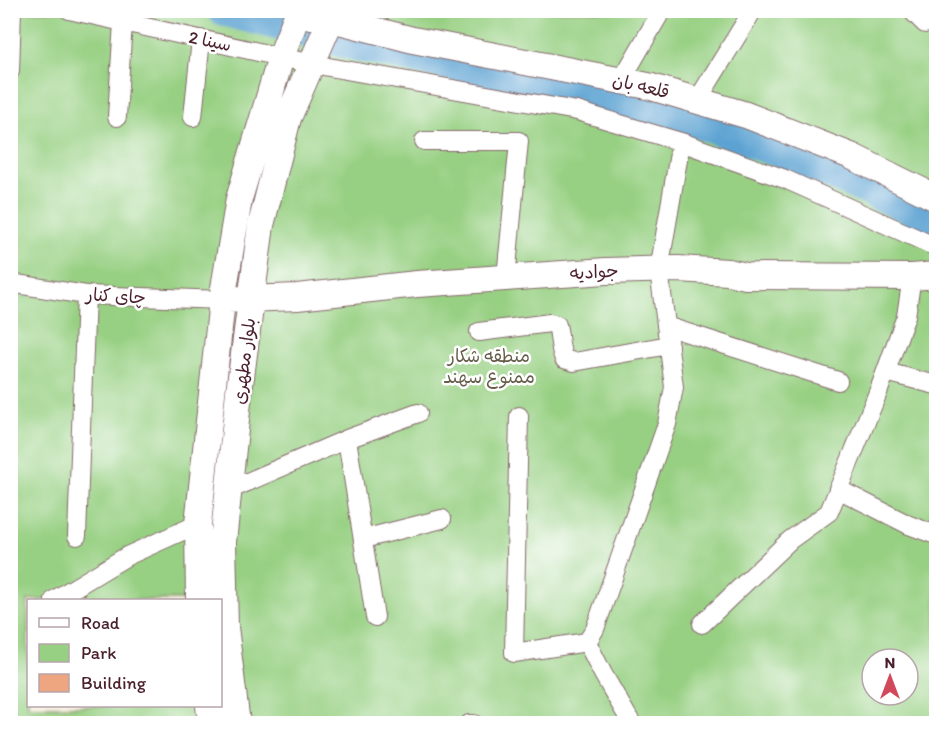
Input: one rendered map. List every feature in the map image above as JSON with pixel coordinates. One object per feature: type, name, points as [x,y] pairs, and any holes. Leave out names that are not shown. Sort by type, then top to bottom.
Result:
[{"type":"main road","name":"قلعه بان","points":[[293,13],[332,18],[413,40],[648,86],[746,115],[851,156],[936,198]]},
{"type":"main road","name":"بلوار مطهری","points":[[199,599],[198,524],[222,300],[239,199],[293,13]]},
{"type":"main road","name":"بلوار مطهری","points":[[237,723],[225,627],[223,542],[239,392],[261,225],[288,118],[332,18]]},
{"type":"main road","name":"جوادیه","points":[[222,300],[297,297],[417,284],[659,270],[729,272],[746,276],[924,276]]},
{"type":"main road","points":[[209,707],[211,723]]},
{"type":"street","points":[[10,71],[12,10]]},
{"type":"street","name":"سینا 2","points":[[69,10],[201,39],[315,58],[577,111],[681,142],[785,179],[936,248]]},
{"type":"street","points":[[621,81],[662,10]]},
{"type":"street","points":[[697,101],[753,10]]},
{"type":"street","points":[[911,10],[925,24]]},
{"type":"street","points":[[117,117],[123,22]]},
{"type":"street","points":[[193,117],[201,39]]},
{"type":"street","points":[[424,141],[519,141],[506,278]]},
{"type":"street","points":[[519,416],[514,653],[587,642],[595,629],[667,424],[674,387],[659,270],[681,142]]},
{"type":"street","points":[[702,624],[790,540],[829,512],[924,276]]},
{"type":"street","name":"چای کنار","points":[[10,283],[86,295],[222,300]]},
{"type":"street","points":[[76,536],[86,295]]},
{"type":"street","points":[[479,332],[550,323],[557,325],[564,359],[574,362],[667,336],[838,381]]},
{"type":"street","points":[[886,372],[936,385]]},
{"type":"street","points":[[229,490],[347,439],[418,413]]},
{"type":"street","points":[[347,439],[375,617]]},
{"type":"street","points":[[838,489],[909,525],[936,535]]},
{"type":"street","points":[[363,538],[442,519]]},
{"type":"street","points":[[56,599],[127,556],[198,524]]},
{"type":"street","points":[[587,642],[632,723]]},
{"type":"street","points":[[469,723],[474,723]]},
{"type":"green space","name":"منطقه شکار ممنوع سهند","points":[[10,11],[936,11],[936,723],[11,723]]},
{"type":"building","points":[[10,495],[13,495],[13,523],[10,523]]},
{"type":"building","points":[[84,590],[85,599],[70,599]]},
{"type":"waterway","points":[[223,10],[356,45],[691,120],[807,163],[936,220]]}]
